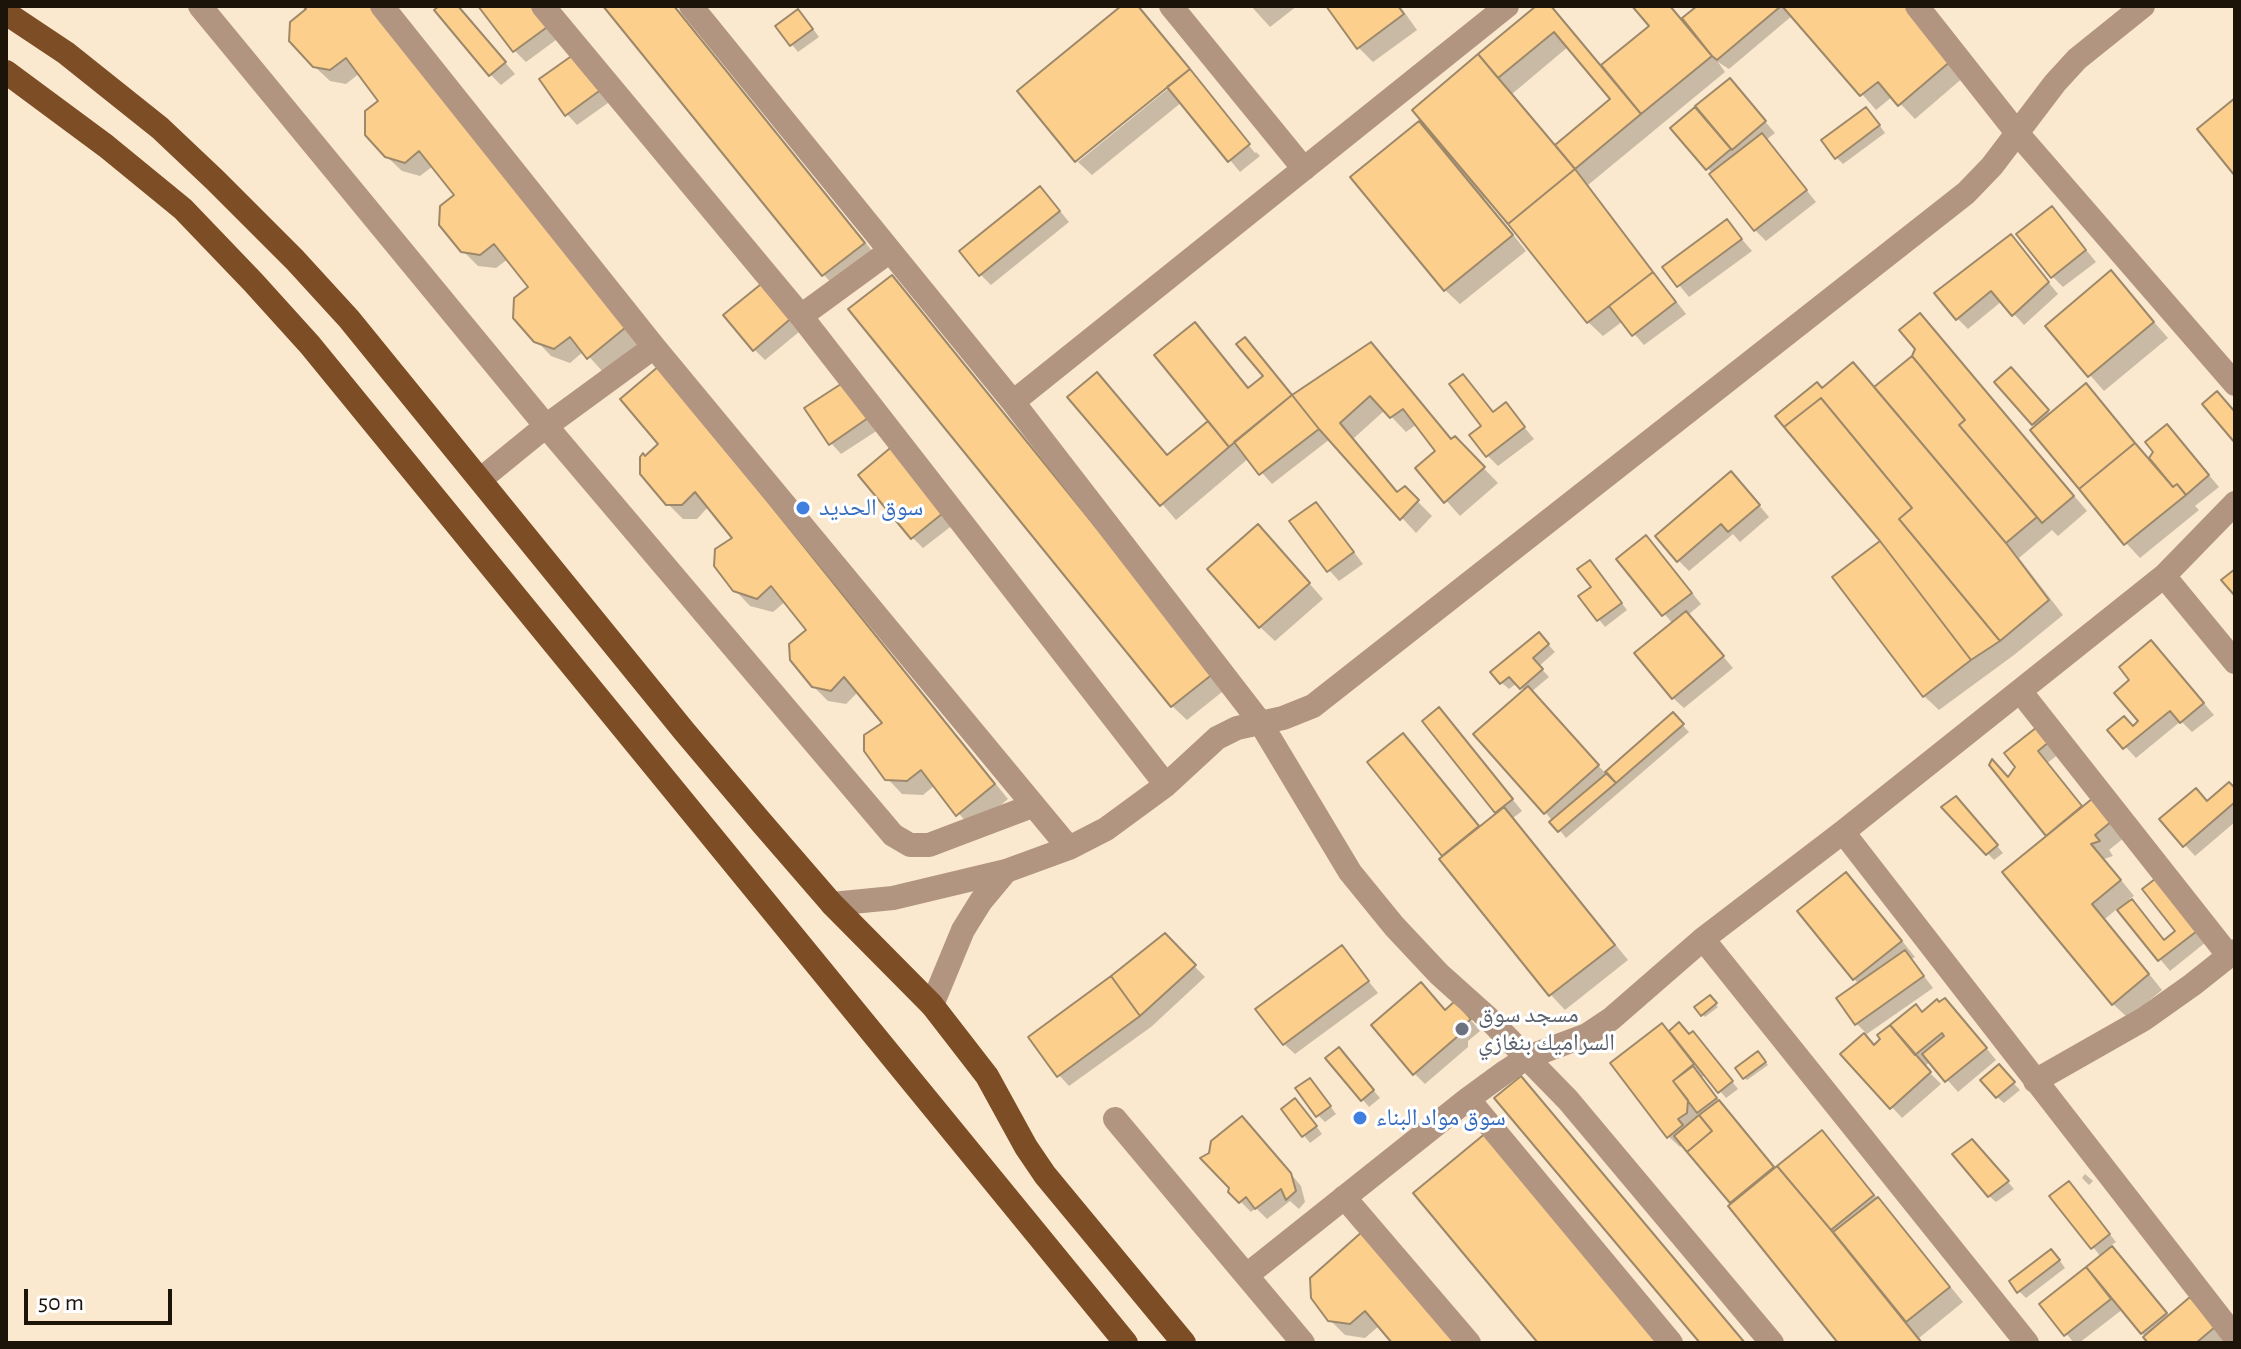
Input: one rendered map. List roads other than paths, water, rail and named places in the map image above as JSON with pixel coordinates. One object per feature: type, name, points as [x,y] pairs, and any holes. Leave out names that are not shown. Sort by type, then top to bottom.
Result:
[{"type":"main road","points":[[6,13],[66,53],[160,128],[295,260],[349,319],[684,731],[832,904],[932,1005],[987,1076],[1045,1175],[1184,1343]]},
{"type":"main road","points":[[6,72],[106,146],[183,209],[310,345],[1126,1343]]},
{"type":"lane","points":[[200,6],[546,426],[893,835],[910,845],[929,845],[1032,806]]},
{"type":"lane","points":[[382,6],[654,347],[1069,848]]},
{"type":"lane","points":[[543,6],[801,316],[1166,785]]},
{"type":"lane","points":[[691,6],[1013,402],[1260,722],[1350,872],[1439,974],[1528,1057],[1568,1100],[1772,1343]]},
{"type":"lane","points":[[1171,6],[1304,169]]},
{"type":"lane","points":[[1013,402],[1507,6]]},
{"type":"lane","points":[[1917,6],[2018,134],[2235,384]]},
{"type":"lane","points":[[832,904],[893,898],[1006,871],[1069,848],[1106,829],[1166,785],[1217,738],[1237,728],[1283,718],[1313,706],[1966,193],[1992,166],[2077,59],[2143,6]]},
{"type":"lane","points":[[801,316],[890,251]]},
{"type":"lane","points":[[481,479],[546,426],[654,347]]},
{"type":"lane","points":[[1247,1275],[1468,1099],[1528,1057],[1587,1035],[1611,1019],[1703,939],[1843,832],[2164,576],[2235,503]]},
{"type":"lane","points":[[2164,576],[2235,662]]},
{"type":"lane","points":[[2020,691],[2232,953],[2144,1019],[2035,1081]]},
{"type":"lane","points":[[1843,832],[2235,1337]]},
{"type":"lane","points":[[932,1005],[963,930],[981,901],[1006,871]]},
{"type":"lane","points":[[1703,939],[2027,1343]]},
{"type":"lane","points":[[1468,1099],[1671,1343]]},
{"type":"lane","points":[[1115,1119],[1303,1343]]},
{"type":"lane","points":[[1344,1197],[1469,1343]]},
{"type":"place","name":"سوق الحديد","points":[[803,508]]},
{"type":"place","name":"مسجد سوق السراميك بنغازي","points":[[1462,1029]]},
{"type":"place","name":"سوق مواد البناء","points":[[1360,1118]]}]
